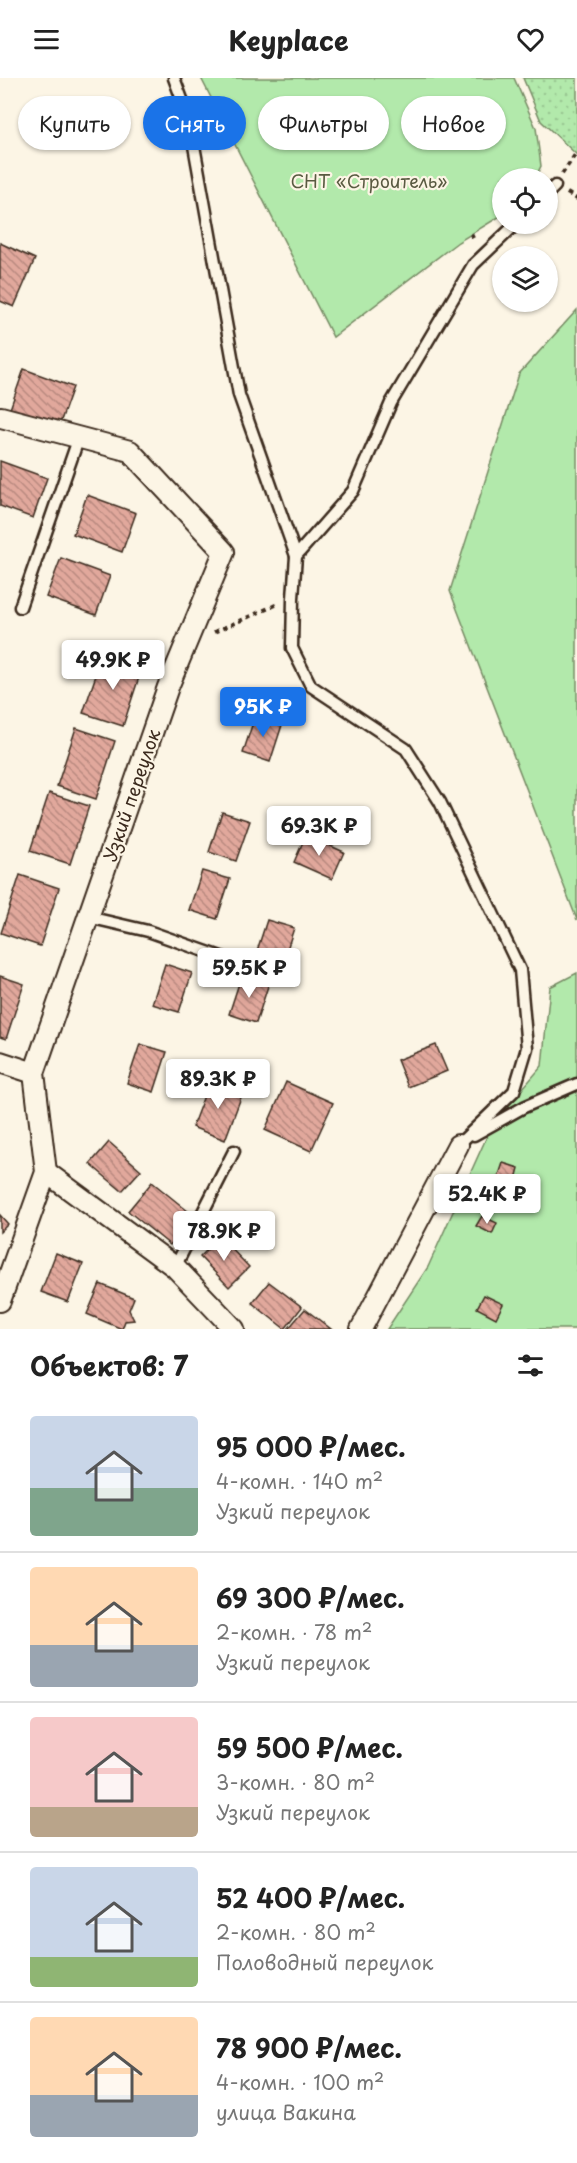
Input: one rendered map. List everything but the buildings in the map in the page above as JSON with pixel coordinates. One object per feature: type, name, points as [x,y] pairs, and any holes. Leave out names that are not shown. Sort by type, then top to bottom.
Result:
[{"type":"street","name":"Узкий переулок","points":[[0,1301],[45,1172],[34,1073],[168,687],[224,552],[130,451],[1,417]]},
{"type":"street","points":[[0,1062],[34,1073]]},
{"type":"street","points":[[361,1329],[458,1144]]},
{"type":"street","points":[[45,1172],[175,1267],[234,1329]]},
{"type":"lane","points":[[174,78],[189,118],[240,395],[296,556],[292,648],[311,686],[406,749],[440,802],[520,970],[527,1048],[514,1091],[458,1144]]},
{"type":"lane","points":[[296,556],[353,492],[391,403],[473,265],[506,234]]},
{"type":"lane","points":[[20,607],[79,437]]},
{"type":"lane","points":[[88,917],[148,931],[227,959]]},
{"type":"lane","points":[[458,1144],[524,1107],[577,1084]]},
{"type":"lane","points":[[175,1267],[234,1151]]},
{"type":"path","points":[[558,179],[577,152]]},
{"type":"path","points":[[186,644],[293,597]]},
{"type":"green space","name":"СНТ «Строитель»","points":[[201,78],[514,78],[536,128],[541,166],[540,168],[492,168],[492,221],[458,242],[333,337],[238,150],[246,150],[246,96],[210,96]]},
{"type":"green space","points":[[523,78],[577,78],[577,155],[541,121]]},
{"type":"green space","points":[[577,310],[577,920],[450,591],[519,374]]},
{"type":"green space","points":[[577,973],[577,1329],[387,1329],[428,1267],[493,1123],[542,1066],[550,987]]}]
